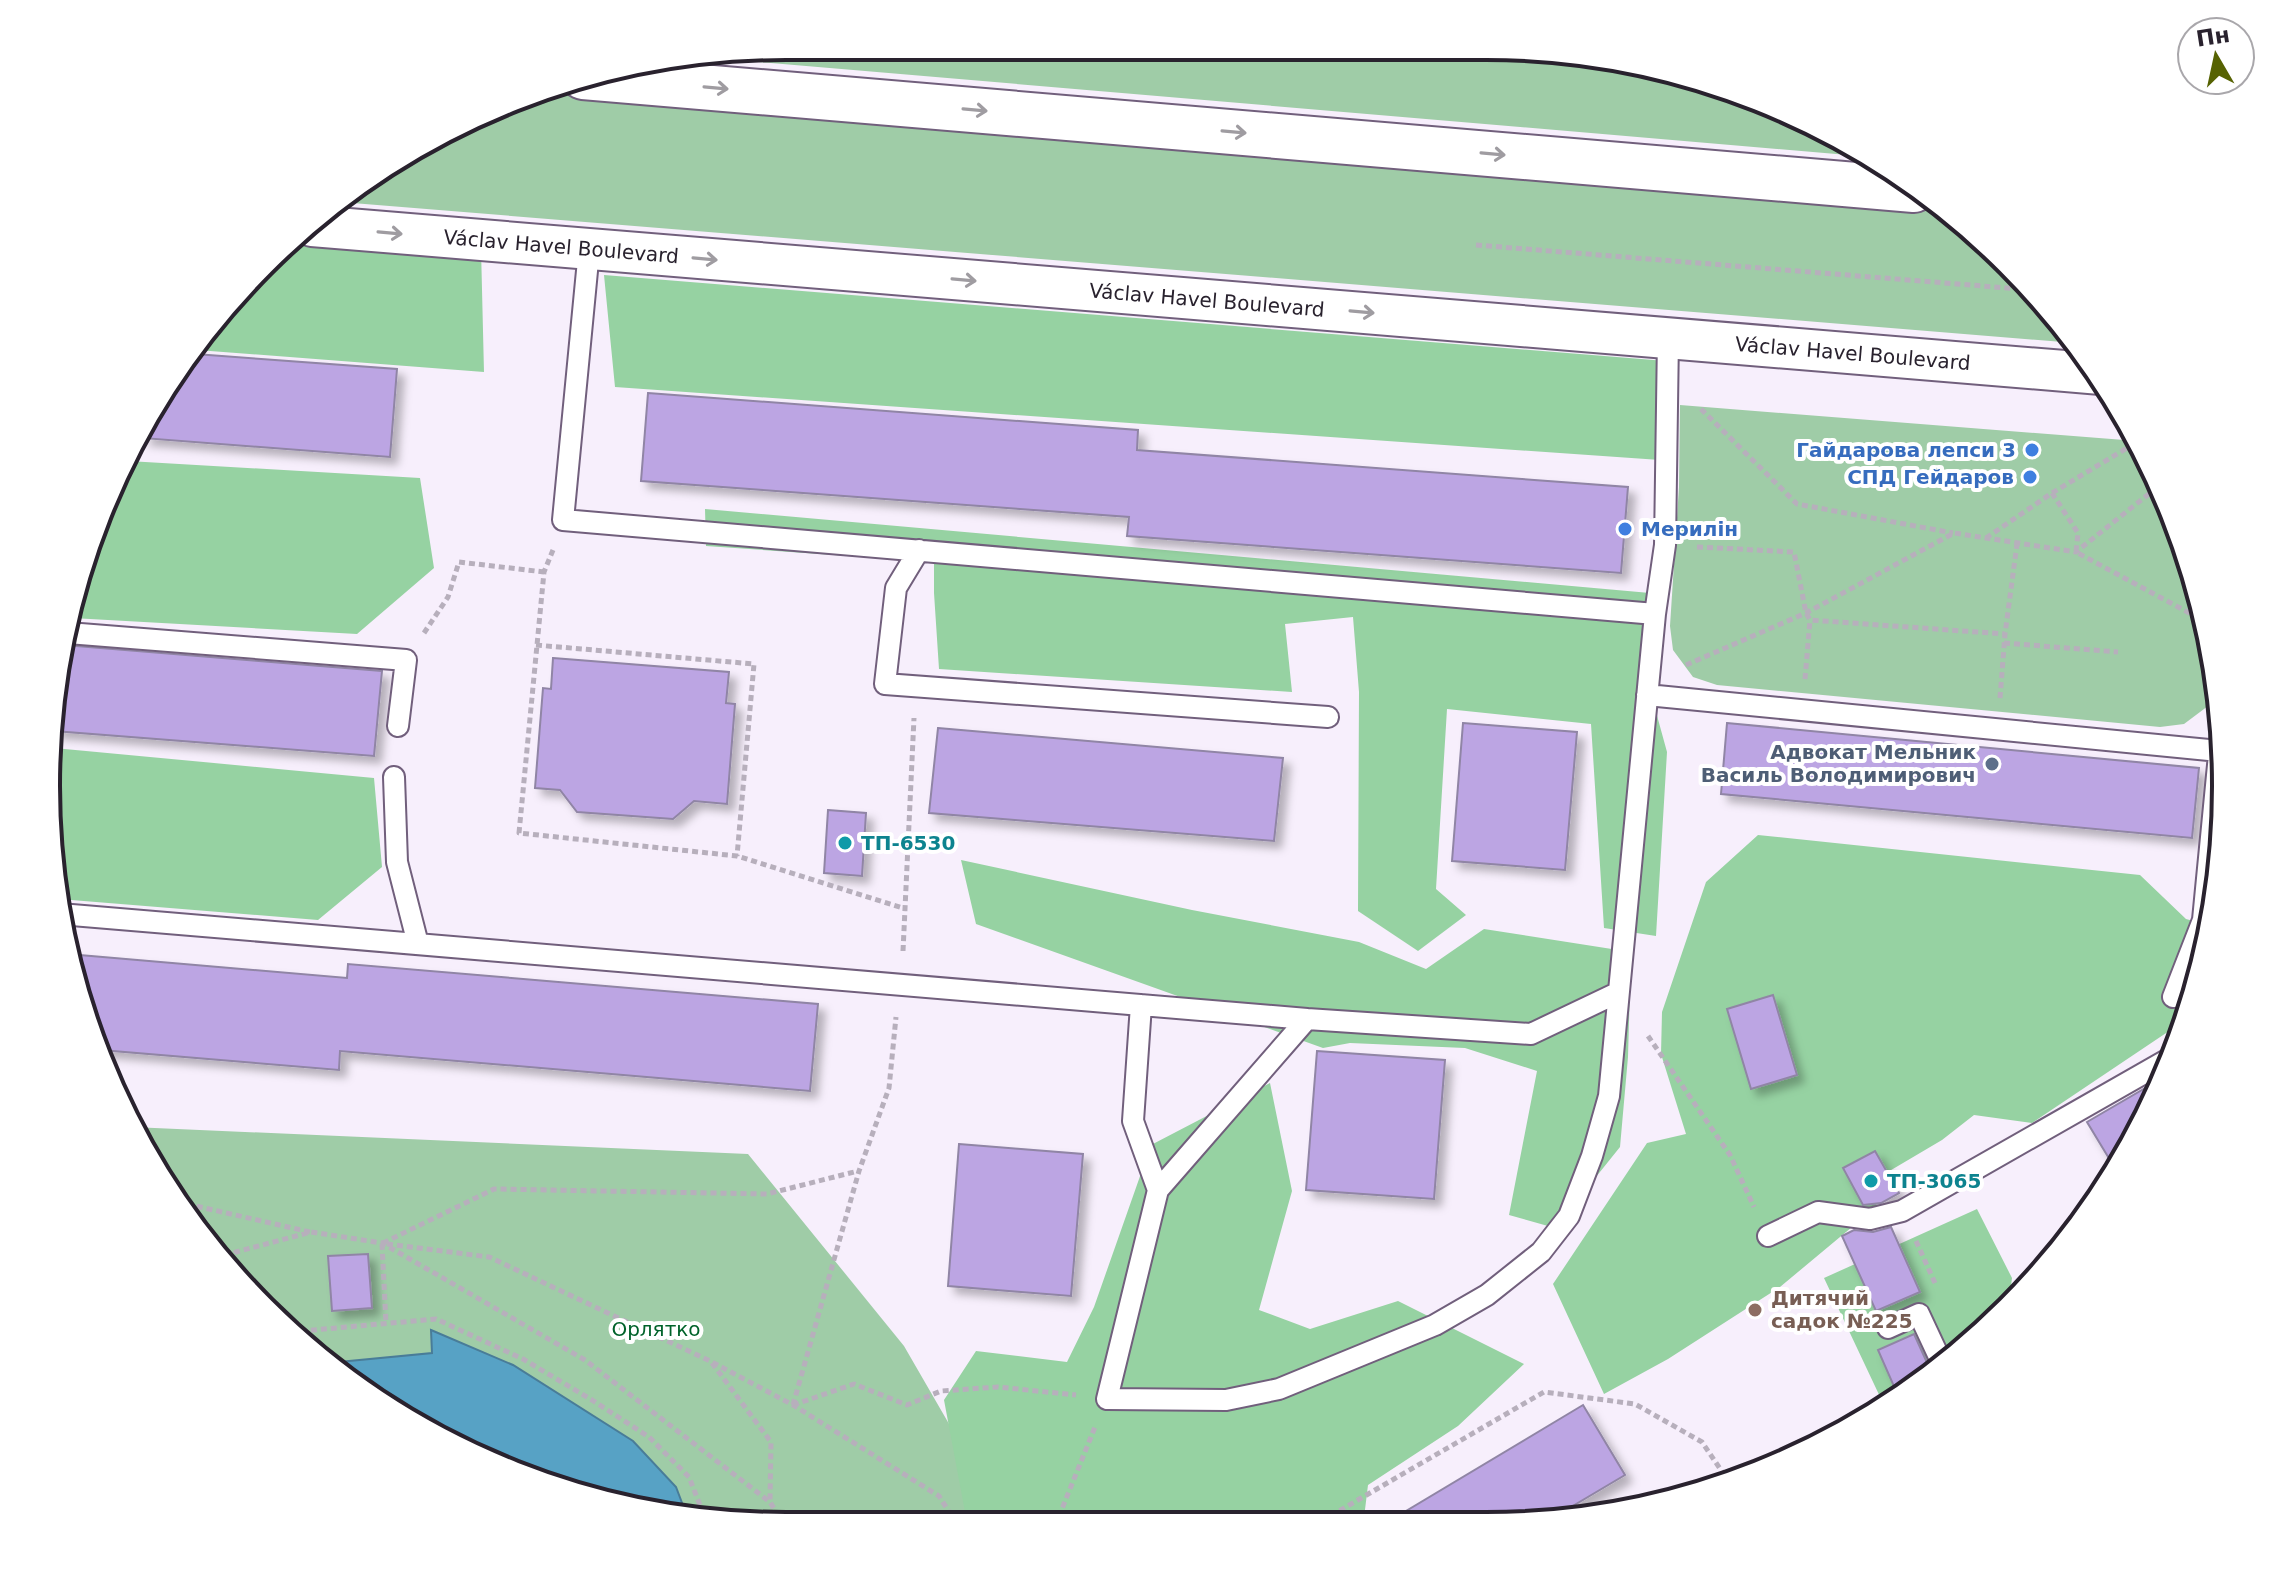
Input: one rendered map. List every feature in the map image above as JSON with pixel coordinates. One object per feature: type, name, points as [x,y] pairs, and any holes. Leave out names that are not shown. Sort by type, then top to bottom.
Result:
[{"type":"street","points":[[619,80],[1898,189]]},
{"type":"street","name":"Václav Havel Boulevard","points":[[323,227],[2082,372]]},
{"type":"lane","points":[[589,250],[563,520],[1655,614]]},
{"type":"lane","points":[[1307,1019],[1158,1190],[1107,1399],[1226,1400],[1279,1389],[1435,1325],[1487,1295],[1541,1252],[1569,1216],[1592,1156],[1609,1096],[1655,614],[1665,545],[1668,337]]},
{"type":"lane","points":[[919,550],[896,588],[885,684],[1328,717]]},
{"type":"lane","points":[[76,634],[406,660],[398,726]]},
{"type":"lane","points":[[1648,688],[1802,710],[1997,729],[2210,741]]},
{"type":"lane","points":[[394,777],[397,862],[418,944]]},
{"type":"lane","points":[[72,915],[1307,1019],[1531,1034],[1617,993]]},
{"type":"lane","points":[[2173,997],[2195,941]]},
{"type":"lane","points":[[1141,1005],[1133,1121],[1158,1190]]},
{"type":"lane","points":[[1768,1236],[1818,1212],[1870,1219],[1902,1211],[2156,1066]]},
{"type":"lane","points":[[1888,1328],[1919,1314],[1938,1354]]},
{"type":"path","points":[[1476,245],[2014,289]]},
{"type":"path","points":[[1696,404],[1797,504],[2076,552],[2191,614]]},
{"type":"path","points":[[1985,538],[2128,448]]},
{"type":"path","points":[[2052,493],[2078,533],[2076,552]]},
{"type":"path","points":[[2076,552],[2150,493]]},
{"type":"path","points":[[563,520],[544,572],[519,833],[737,856],[906,909]]},
{"type":"path","points":[[1648,688],[1806,613],[1954,533]]},
{"type":"path","points":[[1997,729],[2017,544]]},
{"type":"path","points":[[1665,545],[1794,552],[1810,620],[1802,710]]},
{"type":"path","points":[[406,660],[448,597],[459,562],[544,572]]},
{"type":"path","points":[[1810,620],[2005,634]]},
{"type":"path","points":[[2004,643],[2118,652]]},
{"type":"path","points":[[536,645],[754,664],[737,856]]},
{"type":"path","points":[[793,1405],[859,1171],[889,1088],[906,909],[916,686]]},
{"type":"path","points":[[1617,993],[1730,1155],[1768,1236]]},
{"type":"path","points":[[382,1243],[494,1189],[767,1194],[859,1171]]},
{"type":"path","points":[[194,1206],[311,1232],[489,1257],[710,1361],[793,1405],[939,1496],[949,1512]]},
{"type":"path","points":[[1902,1211],[1935,1283],[1919,1314]]},
{"type":"path","points":[[232,1255],[311,1232]]},
{"type":"path","points":[[382,1243],[386,1323]]},
{"type":"path","points":[[382,1243],[585,1360],[770,1502],[776,1512]]},
{"type":"path","points":[[306,1331],[436,1319],[523,1359],[649,1437],[689,1477],[701,1507]]},
{"type":"path","points":[[710,1361],[771,1442],[770,1502]]},
{"type":"path","points":[[793,1405],[854,1384],[907,1405],[941,1391],[998,1387],[1107,1399],[1061,1512]]},
{"type":"path","points":[[1337,1512],[1544,1392],[1635,1404],[1702,1442],[1722,1472]]},
{"type":"green space","points":[[1486,60],[1581,66],[1674,85],[1719,99],[1764,115],[1845,155],[753,61]]},
{"type":"green space","points":[[590,87],[1922,206],[1965,240],[1999,273],[2060,342],[354,203],[423,157],[465,135],[508,115]]},
{"type":"green space","points":[[310,238],[481,248],[484,372],[205,351],[240,307]]},
{"type":"green space","points":[[604,275],[1666,361],[1660,460],[615,387]]},
{"type":"green space","points":[[1680,405],[2124,440],[2157,508],[2173,553],[2198,644],[2207,707],[2184,724],[2160,727],[1717,685],[1693,677],[1673,650],[1670,626],[1679,487]]},
{"type":"green space","points":[[137,462],[420,478],[434,568],[357,634],[80,618],[115,508]]},
{"type":"green space","points":[[705,509],[1650,593],[1653,701],[1667,752],[1656,936],[1604,928],[1591,724],[1447,709],[1436,889],[1466,915],[1418,951],[1358,911],[1359,692],[1353,617],[1285,624],[1292,692],[939,669],[934,562],[706,546]]},
{"type":"green space","points":[[62,749],[374,778],[382,867],[318,920],[69,900],[62,833]]},
{"type":"green space","points":[[1758,835],[2140,875],[2186,919],[2199,922],[2169,1031],[2032,1123],[1974,1115],[1942,1140],[1881,1176],[1876,1207],[1780,1287],[1668,1359],[1604,1394],[1553,1284],[1647,1143],[1686,1134],[1661,1054],[1662,1012],[1706,882]]},
{"type":"green space","points":[[961,860],[1359,942],[1426,969],[1484,929],[1631,952],[1628,1057],[1620,1147],[1555,1228],[1509,1215],[1537,1071],[1465,1048],[1350,1043],[1323,1048],[976,924]]},
{"type":"green space","points":[[1270,1083],[1292,1191],[1259,1310],[1310,1329],[1398,1301],[1524,1364],[1458,1426],[1368,1485],[1365,1512],[965,1512],[944,1400],[976,1351],[1067,1362],[1094,1307],[1151,1145]]},
{"type":"green space","name":"Орлятко","points":[[146,1128],[748,1154],[904,1346],[1000,1512],[739,1510],[691,1506],[598,1487],[508,1457],[465,1437],[423,1415],[344,1362],[307,1332],[240,1265],[182,1189]]},
{"type":"green space","points":[[1977,1209],[2012,1278],[2011,1287],[1965,1332],[1880,1396],[1824,1278]]},
{"type":"water","points":[[431,1330],[513,1365],[633,1441],[676,1487],[683,1505],[598,1487],[508,1457],[423,1415],[343,1362],[432,1353]]},
{"type":"building","points":[[202,355],[397,369],[390,457],[149,439]]},
{"type":"building","points":[[648,393],[1138,430],[1137,450],[1628,487],[1621,573],[1127,536],[1129,517],[641,481]]},
{"type":"building","points":[[74,646],[382,671],[374,756],[63,732]]},
{"type":"building","points":[[553,658],[729,672],[726,703],[735,704],[727,804],[694,801],[673,819],[577,812],[560,790],[535,788],[543,688],[551,689]]},
{"type":"building","points":[[1463,723],[1577,732],[1565,870],[1452,861]]},
{"type":"building","points":[[1727,723],[2199,768],[2192,838],[1721,794]]},
{"type":"building","points":[[938,728],[1283,758],[1274,841],[929,813]]},
{"type":"building","name":"ТП-6530","points":[[828,810],[866,813],[862,876],[824,873]]},
{"type":"building","points":[[80,955],[347,978],[348,964],[818,1004],[810,1091],[340,1051],[339,1070],[110,1051]]},
{"type":"building","points":[[1773,995],[1797,1075],[1751,1089],[1727,1009]]},
{"type":"building","points":[[1317,1051],[1445,1060],[1434,1199],[1306,1190]]},
{"type":"building","points":[[2146,1088],[2109,1159],[2087,1122]]},
{"type":"building","points":[[959,1144],[1083,1154],[1071,1296],[948,1286]]},
{"type":"building","name":"ТП-3065","points":[[1875,1151],[1899,1193],[1881,1203],[1863,1205],[1843,1168]]},
{"type":"building","points":[[1891,1227],[1920,1292],[1876,1311],[1842,1236],[1854,1230],[1873,1232]]},
{"type":"building","points":[[368,1254],[372,1308],[332,1311],[328,1256]]},
{"type":"building","points":[[1914,1334],[1927,1363],[1894,1386],[1878,1350]]},
{"type":"building","points":[[1583,1405],[1625,1475],[1571,1507],[1486,1512],[1404,1512]]},
{"type":"place","name":"Гайдарова лепси 3","points":[[2032,450]]},
{"type":"place","name":"СПД Гейдаров","points":[[2030,477]]},
{"type":"place","name":"Мерилін","points":[[1625,529]]},
{"type":"place","name":"Адвокат Мельник Василь Володимирович","points":[[1992,764]]},
{"type":"place","name":"ТП-6530","points":[[845,843]]},
{"type":"place","name":"ТП-3065","points":[[1871,1181]]},
{"type":"place","name":"Дитячий садок №225","points":[[1755,1310]]}]
